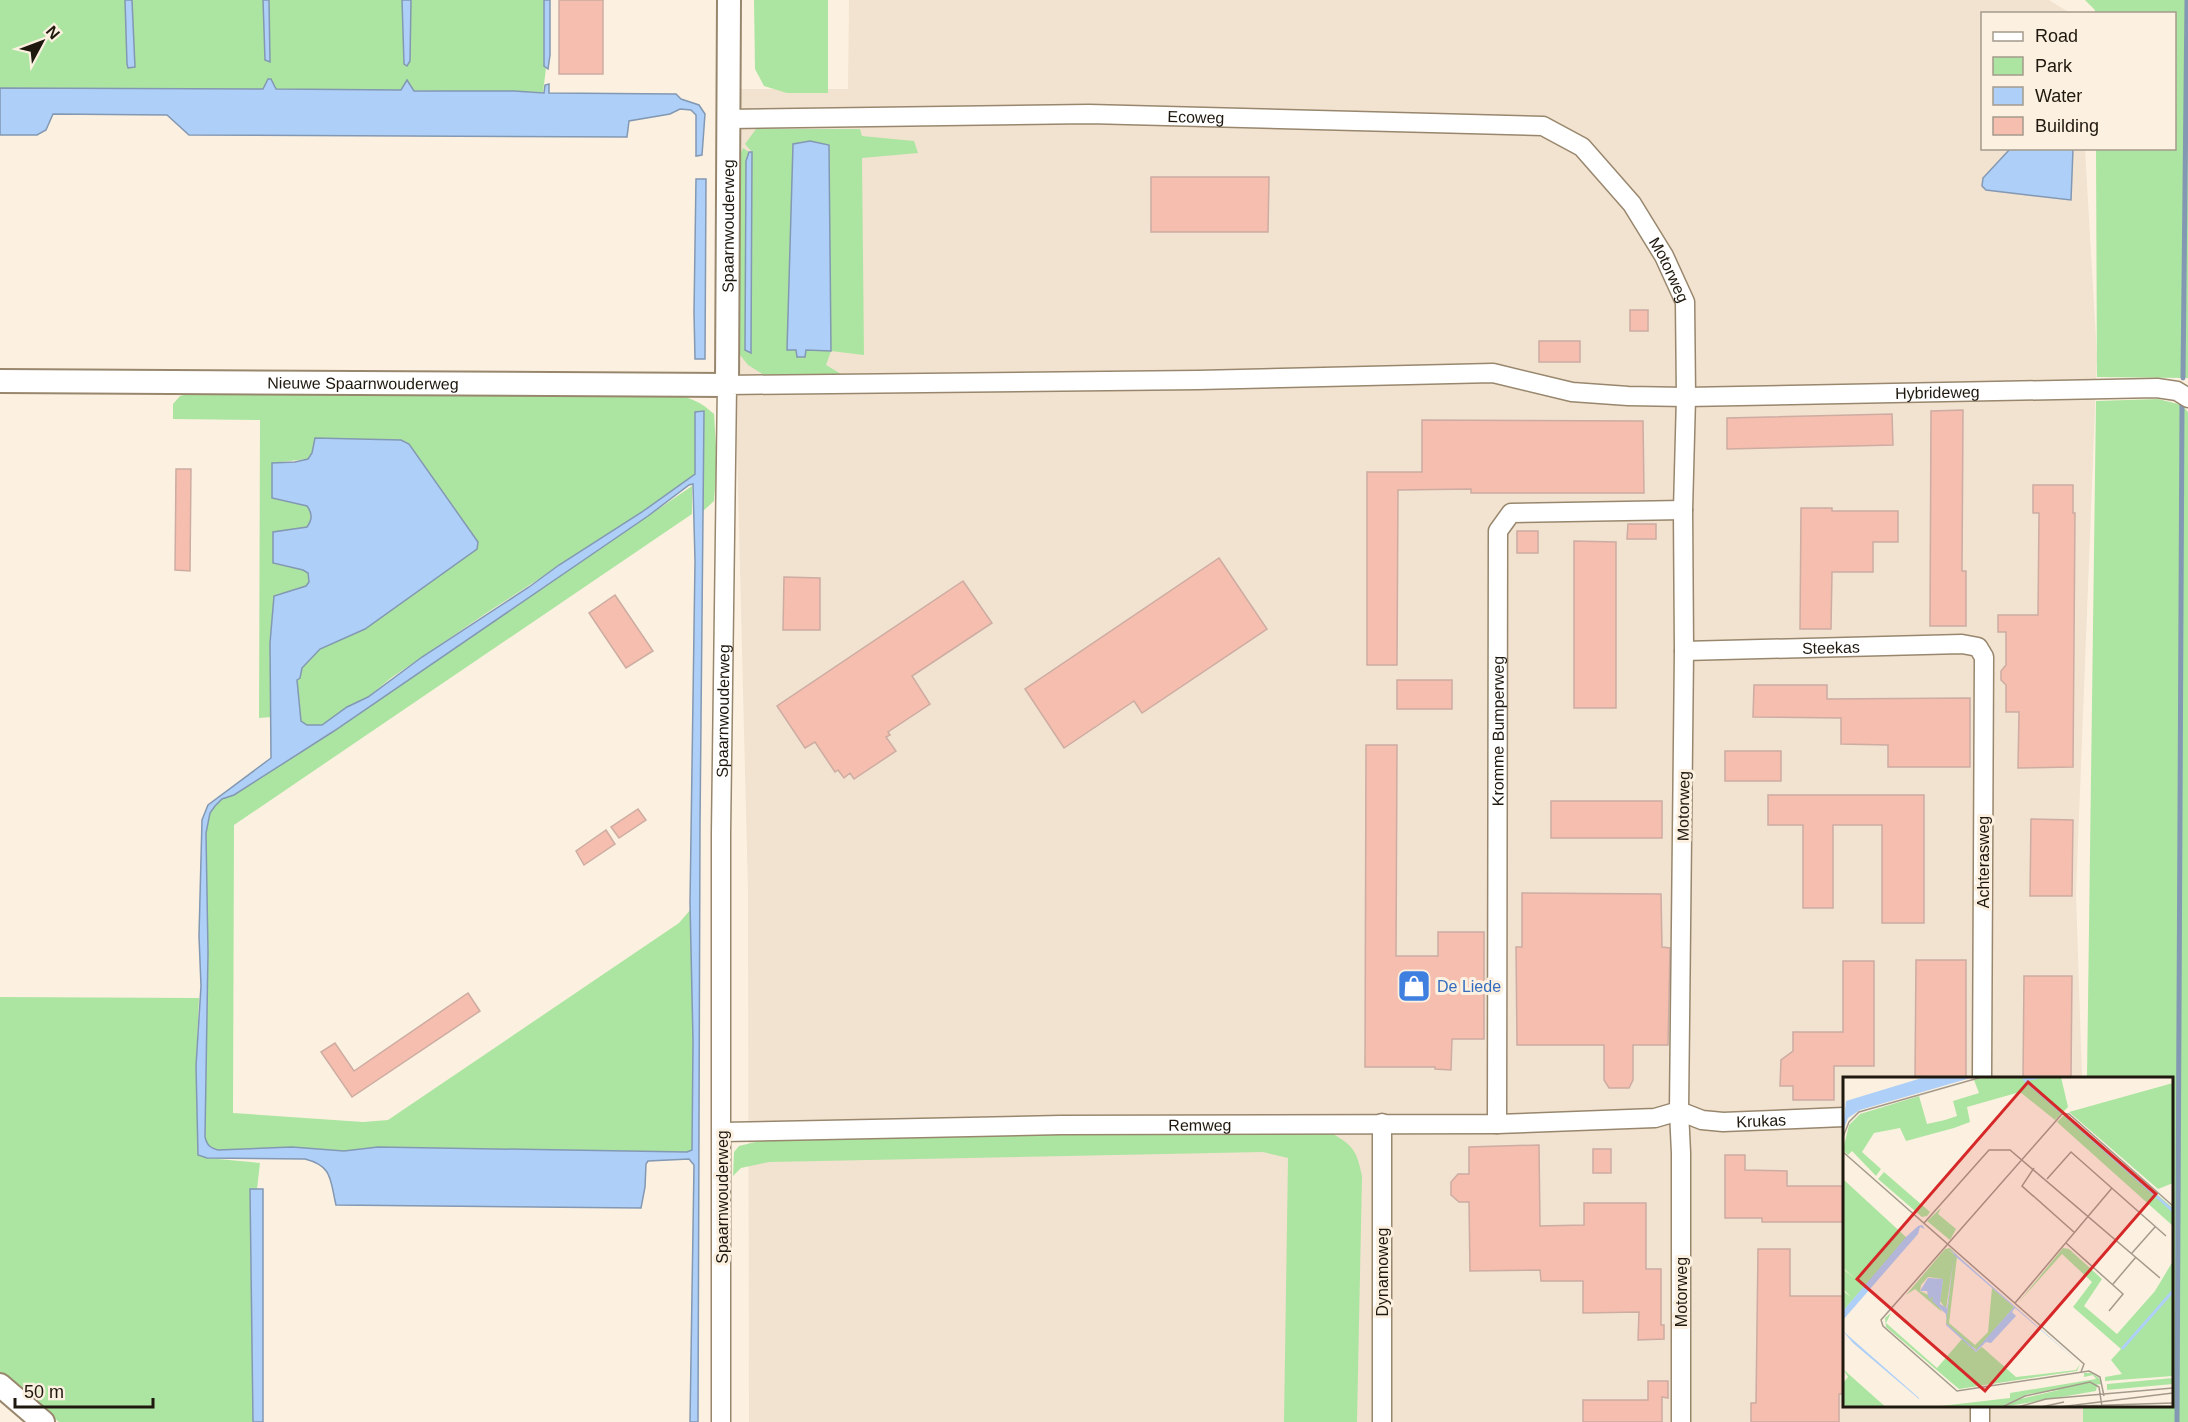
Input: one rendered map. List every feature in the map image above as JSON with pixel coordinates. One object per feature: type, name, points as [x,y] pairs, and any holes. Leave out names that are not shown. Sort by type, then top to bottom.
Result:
[{"type":"street","name":"Spaarnwouderweg","points":[[721,1422],[721,832],[729,0]]},
{"type":"street","name":"Ecoweg","points":[[728,119],[1089,114],[1543,126],[1582,147],[1632,204]]},
{"type":"street","name":"Motorweg","points":[[1632,204],[1664,256],[1684,302],[1686,397],[1683,510],[1684,651],[1679,1111],[1681,1422]]},
{"type":"street","name":"Hybrideweg","points":[[726,385],[1198,380],[1493,373],[1572,392],[1628,396],[1686,397],[2157,388],[2177,391],[2188,398]]},
{"type":"street","name":"Nieuwe Spaarnwouderweg","points":[[0,381],[726,385]]},
{"type":"street","name":"Kromme Bumperweg","points":[[1497,1124],[1498,531],[1511,513],[1683,510]]},
{"type":"street","name":"Steekas","points":[[1684,651],[1962,644],[1978,647]]},
{"type":"street","name":"Achterasweg","points":[[1978,647],[1984,657],[1982,1077]]},
{"type":"street","name":"Remweg","points":[[722,1132],[1061,1125],[1497,1124],[1655,1118],[1679,1111]]},
{"type":"street","name":"Krukas","points":[[1679,1111],[1702,1120],[1723,1122],[1843,1117]]},
{"type":"street","name":"Dynamoweg","points":[[1382,1123],[1382,1422]]},
{"type":"street","points":[[0,1385],[43,1422]]},
{"type":"shaded area","name":"De Liede","points":[[849,0],[2049,0],[2068,12],[1981,12],[1981,150],[2085,150],[2097,356],[2076,894],[2082,1077],[1843,1077],[1843,1407],[2086,1407],[2086,1422],[749,1422],[748,892],[736,406],[741,89],[848,89]]},
{"type":"green space","points":[[0,0],[125,0],[127,64],[134,67],[131,0],[404,0],[409,64],[411,0],[544,0],[544,66],[546,69],[543,92],[275,89],[271,79],[268,79],[264,89],[0,88]]},
{"type":"green space","points":[[754,0],[828,0],[828,93],[787,93],[764,86],[755,69]]},
{"type":"green space","points":[[2085,0],[2188,0],[2188,378],[2097,377],[2096,150],[2176,150],[2176,12],[2095,12]]},
{"type":"green space","points":[[756,129],[860,129],[862,136],[914,141],[918,153],[862,158],[864,355],[831,351],[826,365],[841,374],[764,375],[748,365],[740,355],[738,347],[739,157],[743,148],[749,152],[746,161],[745,349],[751,352],[752,152],[745,144]],"holes":[[[810,141],[830,351],[806,350],[805,357],[797,357],[796,350],[787,350],[793,144]]]},
{"type":"green space","points":[[188,394],[677,396],[688,398],[714,414],[717,463],[714,501],[702,512],[704,412],[696,412],[695,474],[642,512],[391,678],[368,697],[347,707],[322,725],[306,725],[301,721],[297,680],[300,678],[302,668],[320,648],[365,629],[477,549],[478,542],[405,441],[315,438],[312,453],[308,459],[272,463],[272,498],[307,506],[310,512],[304,570],[308,573],[309,582],[306,586],[274,596],[270,643],[272,717],[259,718],[260,420],[173,419],[173,404],[180,396]]},
{"type":"green space","points":[[2158,399],[2182,405],[2188,412],[2188,1422],[2083,1422],[2083,1407],[2173,1407],[2173,1077],[2087,1077],[2096,401]]},
{"type":"green space","points":[[692,486],[692,514],[234,825],[233,1113],[363,1122],[388,1120],[679,923],[691,909],[692,1150],[687,1152],[378,1147],[344,1151],[292,1147],[218,1150],[211,1147],[205,1137],[208,952],[206,833],[210,813],[215,806],[222,799],[234,795],[334,731]]},
{"type":"green space","points":[[0,997],[199,998],[196,1066],[198,1155],[260,1163],[257,1189],[250,1190],[253,1422],[59,1422],[0,1372]]},
{"type":"green space","points":[[1333,1134],[1354,1150],[1362,1176],[1357,1422],[1284,1422],[1288,1158],[1263,1152],[769,1162],[741,1168],[733,1176],[734,1152],[739,1146],[760,1141],[862,1135]]},
{"type":"water","points":[[125,0],[132,0],[135,67],[128,68],[127,64]]},
{"type":"water","points":[[263,0],[269,0],[270,62],[265,60]]},
{"type":"water","points":[[402,0],[411,0],[410,61],[407,66],[404,64]]},
{"type":"water","points":[[544,0],[550,0],[548,69],[544,66]]},
{"type":"water","points":[[268,79],[271,79],[276,89],[401,90],[407,80],[414,91],[544,93],[545,85],[549,84],[549,93],[676,94],[681,99],[699,105],[705,114],[702,155],[696,156],[696,115],[691,110],[680,109],[670,114],[629,121],[627,137],[189,135],[167,115],[53,114],[46,130],[37,135],[0,135],[0,88],[263,89]]},
{"type":"water","points":[[810,141],[829,145],[831,351],[806,350],[805,357],[797,357],[796,350],[787,350],[793,144]]},
{"type":"water","points":[[2009,150],[2073,150],[2071,200],[1986,190],[1982,186],[1983,178]]},
{"type":"water","points":[[749,152],[752,152],[751,353],[745,350],[746,161]]},
{"type":"water","points":[[696,179],[706,179],[705,359],[695,359]]},
{"type":"water","points":[[704,411],[698,1422],[690,1422],[694,1165],[689,1159],[648,1161],[641,1208],[336,1205],[329,1175],[326,1170],[314,1162],[305,1159],[207,1158],[198,1155],[196,1066],[201,986],[199,936],[202,820],[208,805],[271,758],[270,643],[274,596],[306,586],[309,582],[308,573],[303,570],[273,563],[273,532],[307,527],[311,517],[307,506],[272,498],[272,463],[308,459],[312,453],[315,438],[401,440],[409,444],[478,542],[477,549],[365,629],[320,649],[302,668],[300,678],[297,680],[301,721],[307,725],[322,725],[347,707],[368,697],[422,657],[642,512],[695,474],[695,412]],"holes":[[[693,484],[695,561],[690,903],[693,1041],[692,1150],[687,1152],[378,1147],[344,1151],[292,1147],[218,1150],[211,1147],[205,1137],[208,952],[206,833],[210,813],[215,806],[222,799],[234,795],[334,731]]]},
{"type":"water","points":[[250,1189],[263,1189],[263,1422],[253,1422]]},
{"type":"building","points":[[559,0],[603,0],[603,74],[559,74]]},
{"type":"building","points":[[1151,177],[1269,177],[1268,232],[1151,232]]},
{"type":"building","points":[[1630,310],[1648,310],[1648,331],[1630,331]]},
{"type":"building","points":[[1539,341],[1580,341],[1580,362],[1539,362]]},
{"type":"building","points":[[1963,410],[1962,571],[1966,571],[1966,626],[1930,626],[1931,411]]},
{"type":"building","points":[[1892,414],[1893,445],[1727,449],[1727,418]]},
{"type":"building","points":[[1422,420],[1643,421],[1644,493],[1471,493],[1471,489],[1398,490],[1397,665],[1367,665],[1367,472],[1422,472]]},
{"type":"building","points":[[176,469],[191,469],[190,571],[175,570]]},
{"type":"building","points":[[2033,485],[2073,485],[2073,513],[2075,513],[2073,767],[2018,768],[2019,712],[2006,712],[2006,685],[2001,680],[2001,671],[2006,665],[2006,632],[1998,632],[1998,615],[2038,615],[2039,513],[2033,513]]},
{"type":"building","points":[[1801,508],[1832,508],[1832,511],[1898,511],[1898,542],[1873,542],[1873,572],[1832,572],[1831,629],[1800,629]]},
{"type":"building","points":[[1628,524],[1656,524],[1656,539],[1627,539]]},
{"type":"building","points":[[1517,531],[1538,531],[1538,553],[1517,553]]},
{"type":"building","points":[[1574,541],[1616,542],[1616,708],[1574,708]]},
{"type":"building","points":[[1219,558],[1267,629],[1142,713],[1134,701],[1064,748],[1025,689]]},
{"type":"building","points":[[784,577],[820,578],[820,630],[783,630]]},
{"type":"building","points":[[963,581],[992,623],[912,676],[930,704],[888,732],[890,735],[886,737],[896,751],[854,779],[850,773],[844,778],[838,770],[835,772],[815,742],[805,748],[777,706]]},
{"type":"building","points":[[615,595],[653,651],[626,668],[589,613]]},
{"type":"building","points":[[1397,680],[1452,680],[1452,709],[1397,709]]},
{"type":"building","points":[[1754,685],[1827,685],[1827,699],[1970,698],[1970,767],[1888,767],[1888,745],[1841,744],[1841,718],[1753,717]]},
{"type":"building","points":[[1366,745],[1397,745],[1396,956],[1438,956],[1438,932],[1484,932],[1484,1039],[1452,1039],[1451,1070],[1435,1069],[1435,1067],[1365,1067]]},
{"type":"building","points":[[1725,751],[1781,751],[1781,781],[1725,781]]},
{"type":"building","points":[[1768,795],[1924,795],[1924,923],[1882,923],[1882,825],[1833,825],[1833,908],[1803,908],[1803,825],[1768,825]]},
{"type":"building","points":[[1551,801],[1662,801],[1662,838],[1551,838]]},
{"type":"building","points":[[638,809],[646,820],[619,838],[611,827]]},
{"type":"building","points":[[2031,819],[2073,820],[2072,896],[2030,896]]},
{"type":"building","points":[[606,830],[615,844],[584,865],[576,851]]},
{"type":"building","points":[[1522,893],[1661,894],[1662,947],[1670,948],[1668,1045],[1633,1045],[1633,1080],[1629,1088],[1609,1088],[1604,1080],[1604,1045],[1517,1045],[1516,947],[1522,947]]},
{"type":"building","points":[[1916,960],[1966,960],[1966,1077],[1915,1077]]},
{"type":"building","points":[[1843,961],[1874,961],[1874,1066],[1834,1066],[1834,1100],[1793,1100],[1793,1086],[1780,1086],[1781,1060],[1793,1051],[1793,1032],[1843,1032]]},
{"type":"building","points":[[2024,976],[2072,976],[2071,1077],[2023,1077]]},
{"type":"building","points":[[468,993],[480,1011],[352,1097],[321,1052],[335,1043],[354,1071]]},
{"type":"building","points":[[1539,1145],[1540,1226],[1584,1225],[1584,1203],[1646,1203],[1646,1269],[1661,1269],[1661,1325],[1664,1325],[1664,1339],[1638,1340],[1639,1312],[1583,1313],[1583,1281],[1541,1281],[1540,1270],[1470,1271],[1469,1202],[1459,1202],[1451,1195],[1451,1182],[1458,1174],[1469,1174],[1469,1147]]},
{"type":"building","points":[[1593,1149],[1611,1149],[1611,1173],[1593,1173]]},
{"type":"building","points":[[1725,1155],[1745,1155],[1745,1170],[1787,1171],[1787,1186],[1843,1186],[1843,1222],[1762,1222],[1762,1218],[1725,1218]]},
{"type":"building","points":[[1758,1249],[1790,1249],[1790,1296],[1843,1296],[1843,1394],[1839,1394],[1839,1422],[1751,1422],[1751,1403],[1756,1403]]},
{"type":"building","points":[[1648,1381],[1668,1381],[1668,1398],[1662,1397],[1662,1422],[1583,1422],[1583,1400],[1648,1400]]},
{"type":"waterway","points":[[2183,378],[2187,0]]},
{"type":"waterway","points":[[2177,1422],[2182,405]]},
{"type":"place","name":"De Liede","points":[[1414,986]]}]
